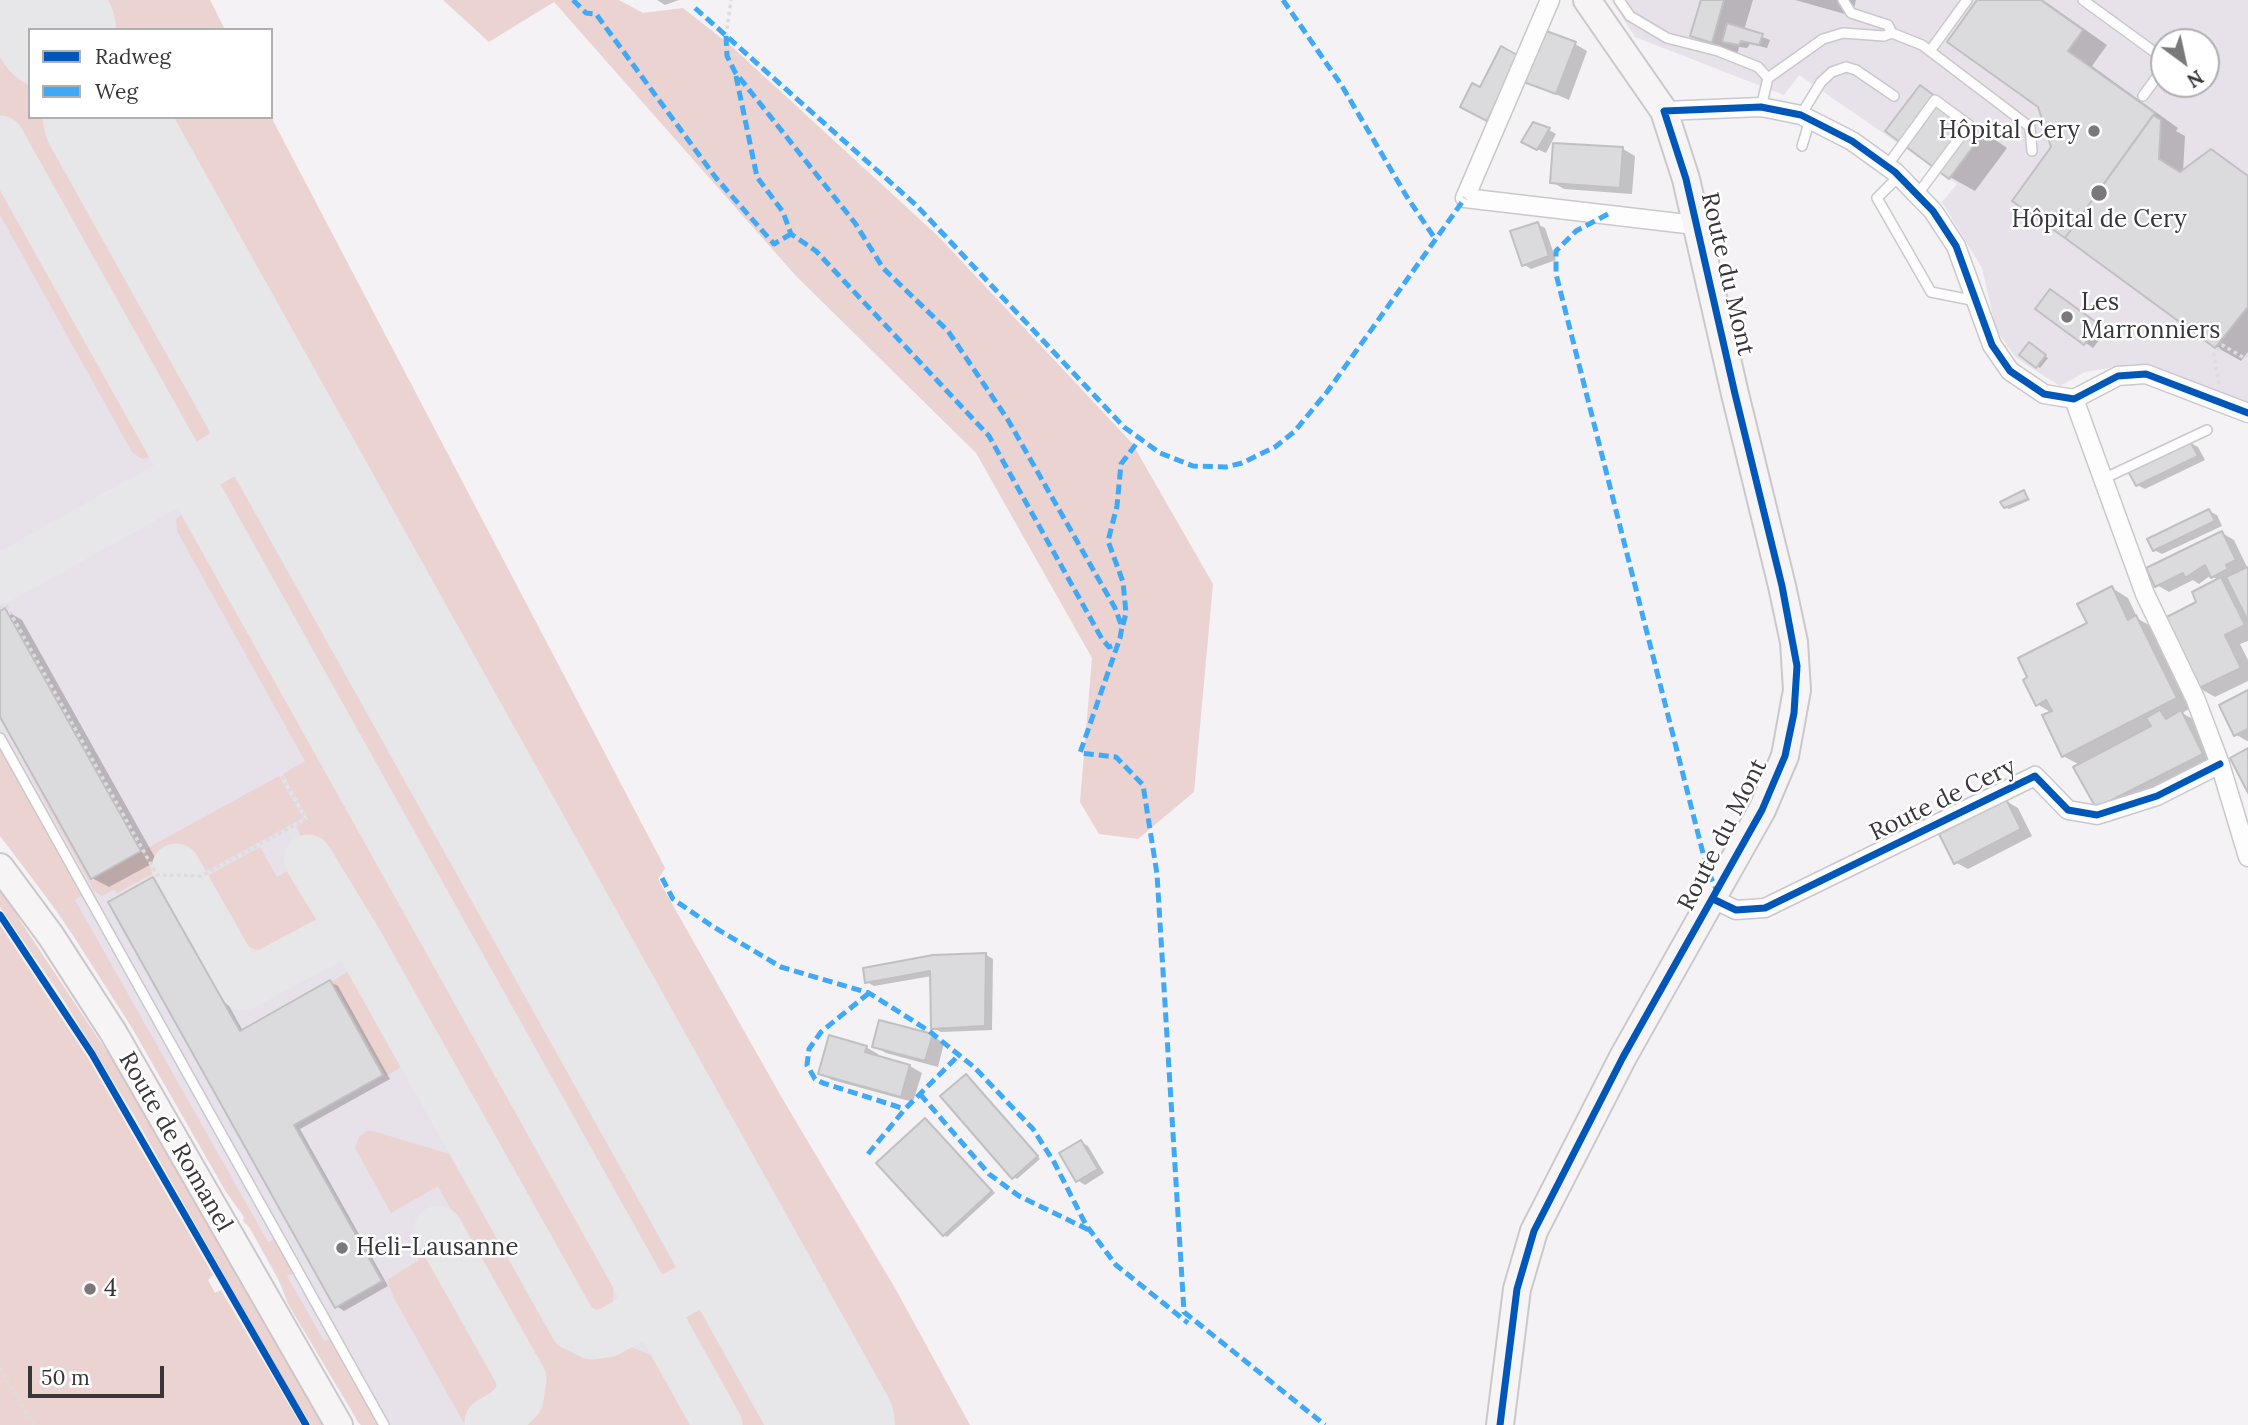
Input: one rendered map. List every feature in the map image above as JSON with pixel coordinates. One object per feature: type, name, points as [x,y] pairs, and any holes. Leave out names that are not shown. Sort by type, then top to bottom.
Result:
[{"type":"main road","name":"Route du Mont","points":[[1500,1425],[1517,1289],[1534,1231],[1623,1057],[1762,810],[1785,756],[1794,713],[1797,666],[1782,586],[1686,179],[1664,111],[1587,0]]},
{"type":"main road","name":"Route de Romanel","points":[[0,867],[51,936],[113,1032],[339,1425]]},
{"type":"street","points":[[1550,0],[1465,198],[1695,225]]},
{"type":"street","points":[[1664,111],[1761,107],[1806,117],[1852,141],[1893,171],[1933,211],[1956,246],[1992,345],[2010,371],[2045,394],[2074,399],[2118,376],[2146,374],[2248,413]]},
{"type":"street","points":[[2074,399],[2145,594],[2192,693],[2220,764],[2247,854]]},
{"type":"street","name":"Route de Cery","points":[[1713,899],[1736,910],[1765,908],[2035,776],[2068,810],[2097,815],[2157,796],[2220,764]]},
{"type":"lane","points":[[1619,0],[1630,16],[1667,38],[1747,61],[1768,78]]},
{"type":"lane","points":[[1843,0],[1851,13],[1888,26],[1892,33],[1930,51],[2030,127],[2032,151]]},
{"type":"lane","points":[[1930,51],[1966,0]]},
{"type":"lane","points":[[2083,0],[2150,49]]},
{"type":"lane","points":[[1761,107],[1768,78],[1823,39],[1843,33],[1884,36],[1892,33]]},
{"type":"lane","points":[[1802,146],[1806,117],[1821,82],[1832,72],[1846,67],[1856,70],[1894,96]]},
{"type":"lane","points":[[2143,96],[2150,86]]},
{"type":"lane","points":[[1917,195],[1969,125],[1935,100],[1877,198],[1931,292],[1976,301]]},
{"type":"lane","points":[[2103,479],[2207,430]]},
{"type":"lane","points":[[0,738],[384,1425]]},
{"type":"path","points":[[726,36],[731,0]]},
{"type":"path","points":[[2218,377],[2214,354],[2222,345],[2243,357],[2248,355]]},
{"type":"path","points":[[0,608],[6,605],[157,875],[201,876],[306,819],[281,775]]},
{"type":"path","points":[[0,1368],[34,1425]]},
{"type":"shaded area","points":[[0,0],[210,0],[224,28],[28,28],[28,119],[272,119],[665,868],[658,879],[967,1425],[366,1425],[297,1314],[200,1138],[115,995],[0,832]]},
{"type":"shaded area","points":[[0,0],[28,46],[28,119],[69,119],[228,403],[232,421],[229,430],[217,443],[199,447],[182,439],[176,432],[0,117]]},
{"type":"shaded area","points":[[76,0],[210,0],[224,28],[91,28]]},
{"type":"shaded area","points":[[443,0],[619,0],[643,13],[683,8],[730,45],[939,237],[1132,443],[1213,584],[1194,792],[1138,839],[1099,834],[1080,802],[1092,658],[976,453],[796,276],[554,2],[489,42]]},
{"type":"shaded area","name":"Hôpital de Cery","points":[[1611,0],[2248,0],[2248,402],[2162,370],[2132,364],[2085,372],[2060,386],[2016,358],[1996,329],[1982,268],[1942,202],[1957,184],[1799,75],[1784,95],[1635,37]]},
{"type":"shaded area","points":[[142,119],[272,119],[665,868],[658,879],[782,1098],[895,1288],[970,1425],[871,1425]]},
{"type":"shaded area","points":[[0,160],[155,439],[156,451],[150,457],[142,459],[132,452],[0,215]]},
{"type":"shaded area","points":[[246,461],[263,469],[268,476],[693,1236],[696,1254],[694,1263],[681,1276],[663,1280],[646,1272],[641,1264],[217,505],[214,496],[216,479],[228,465]]},
{"type":"shaded area","points":[[185,511],[194,512],[200,518],[614,1259],[613,1303],[611,1311],[605,1316],[585,1316],[356,906],[345,911],[296,827],[308,819],[283,774],[305,761],[177,531],[176,519]]},
{"type":"shaded area","points":[[0,747],[82,895],[75,900],[268,1242],[274,1240],[293,1273],[287,1276],[324,1341],[330,1339],[378,1425],[361,1425],[358,1422],[288,1304],[278,1278],[250,1228],[243,1221],[244,1217],[226,1192],[132,1028],[60,915],[0,836]]},
{"type":"shaded area","points":[[22,760],[91,879],[141,851],[154,873],[117,893],[114,889],[102,896],[94,891]]},
{"type":"shaded area","points":[[279,776],[303,818],[203,873],[194,857],[158,876],[144,850]]},
{"type":"shaded area","points":[[260,847],[277,877],[302,863],[333,918],[270,954],[243,945],[205,877]]},
{"type":"shaded area","points":[[0,890],[121,1073],[323,1425],[311,1425],[282,1378],[135,1117],[61,996],[0,907]]},
{"type":"shaded area","points":[[0,925],[88,1058],[213,1275],[208,1280],[215,1293],[221,1290],[301,1425],[0,1425]]},
{"type":"shaded area","points":[[353,969],[358,971],[408,1059],[405,1065],[386,1076],[332,981]]},
{"type":"shaded area","points":[[367,1131],[459,1157],[559,1334],[573,1347],[592,1353],[614,1353],[631,1347],[662,1360],[673,1367],[706,1425],[500,1425],[521,1406],[528,1391],[527,1381],[444,1227],[456,1219],[438,1186],[391,1213],[355,1148],[359,1137]]},
{"type":"shaded area","points":[[429,1239],[442,1248],[514,1382],[512,1397],[507,1402],[469,1425],[465,1425],[394,1298],[387,1280],[419,1260],[412,1248]]},
{"type":"shaded area","points":[[704,1297],[723,1299],[737,1313],[799,1425],[729,1425],[679,1332],[679,1323],[687,1306]]},
{"type":"building","points":[[1701,0],[1724,0],[1712,43],[1690,36]]},
{"type":"building","name":"Hôpital Cery","points":[[1977,0],[2041,0],[2083,30],[2068,51],[2155,113],[2065,238],[2012,201],[2051,147],[2038,107],[1947,42]]},
{"type":"building","points":[[1727,23],[1763,34],[1759,45],[1741,41],[1739,45],[1722,42]]},
{"type":"building","points":[[1541,29],[1576,42],[1556,94],[1521,81]]},
{"type":"building","points":[[1501,46],[1519,56],[1487,121],[1460,107],[1472,83],[1480,87]]},
{"type":"building","points":[[1920,85],[1984,132],[1949,179],[1885,131]]},
{"type":"building","points":[[2153,115],[2161,120],[2159,159],[2180,172],[2211,149],[2248,176],[2248,307],[2215,348],[2065,238]]},
{"type":"building","points":[[1533,122],[1550,128],[1537,150],[1521,142]]},
{"type":"building","points":[[1553,143],[1623,147],[1620,188],[1550,183]]},
{"type":"building","points":[[1538,222],[1549,256],[1522,266],[1510,231]]},
{"type":"building","name":"Les Marronniers","points":[[2050,289],[2100,325],[2084,345],[2035,309]]},
{"type":"building","points":[[2029,342],[2046,355],[2036,368],[2019,355]]},
{"type":"building","points":[[2190,441],[2198,456],[2136,486],[2128,471]]},
{"type":"building","points":[[2024,490],[2028,499],[2004,508],[2000,502]]},
{"type":"building","points":[[2209,509],[2215,521],[2153,551],[2147,539]]},
{"type":"building","points":[[2222,531],[2236,560],[2226,565],[2228,569],[2211,578],[2205,565],[2185,578],[2183,573],[2155,587],[2146,568]]},
{"type":"building","points":[[2247,567],[2248,569],[2248,621],[2226,577]]},
{"type":"building","points":[[2221,577],[2245,625],[2225,635],[2241,668],[2197,689],[2181,656],[2184,655],[2163,619],[2196,602],[2192,592]]},
{"type":"building","points":[[2112,586],[2128,620],[2136,615],[2177,698],[2062,757],[2042,715],[2052,711],[2046,700],[2036,706],[2023,680],[2027,677],[2018,658],[2087,623],[2077,604]]},
{"type":"building","points":[[5,608],[141,851],[91,879],[0,717],[0,611]]},
{"type":"building","points":[[2248,690],[2248,729],[2234,736],[2219,705]]},
{"type":"building","points":[[2160,710],[2166,719],[2181,710],[2203,754],[2096,808],[2073,767],[2151,726],[2146,718]]},
{"type":"building","points":[[2248,748],[2248,793],[2230,758]]},
{"type":"building","points":[[2006,799],[2021,829],[1954,864],[1939,834]]},
{"type":"building","points":[[153,877],[240,1031],[330,980],[383,1075],[294,1125],[382,1281],[335,1308],[108,902]]},
{"type":"building","points":[[986,953],[985,1026],[931,1029],[930,971],[865,983],[863,968],[933,955]]},
{"type":"building","points":[[879,1020],[933,1034],[925,1061],[872,1047]]},
{"type":"building","points":[[829,1035],[867,1046],[865,1052],[910,1065],[901,1097],[818,1074]]},
{"type":"building","points":[[966,1074],[1038,1156],[1012,1179],[940,1096]]},
{"type":"building","points":[[925,1118],[992,1191],[943,1236],[876,1163]]},
{"type":"building","points":[[1081,1140],[1098,1169],[1076,1182],[1059,1153]]},
{"type":"taxiway","points":[[0,140],[718,1425]]},
{"type":"taxiway","points":[[225,453],[240,439],[252,414],[252,395],[245,370]]},
{"type":"taxiway","points":[[0,579],[235,448],[260,444],[277,449],[302,473]]},
{"type":"taxiway","points":[[308,859],[358,941],[574,1326],[592,1335],[607,1333],[703,1280],[717,1278],[741,1283],[767,1306]]},
{"type":"taxiway","points":[[176,868],[243,986],[335,937],[351,936],[358,941]]},
{"type":"taxiway","points":[[703,1280],[715,1268],[722,1250],[722,1235],[714,1212]]},
{"type":"taxiway","points":[[438,1230],[522,1379],[519,1399],[506,1412],[489,1422],[491,1425]]},
{"type":"runway","points":[[38,0],[54,28]]},
{"type":"runway","points":[[105,119],[834,1425]]},
{"type":"marked path","points":[[573,0],[586,13],[596,14],[716,178],[774,244],[791,234]]},
{"type":"marked path","points":[[1283,0],[1342,86],[1407,197],[1434,237]]},
{"type":"marked path","points":[[695,8],[917,206],[1124,427],[1160,453],[1193,466],[1226,467],[1242,463],[1275,447],[1294,432],[1327,392],[1465,198]]},
{"type":"marked path","points":[[726,36],[727,56],[735,72],[855,223],[883,268],[948,331],[1008,420],[1115,608],[1122,627],[1120,638],[1080,753],[1116,757],[1143,785],[1157,874],[1184,1312],[1325,1425]]},
{"type":"marked path","points":[[736,76],[757,177],[783,212],[791,234],[816,251],[989,436],[1102,639],[1109,647],[1115,645]]},
{"type":"marked path","points":[[1608,214],[1576,231],[1556,251],[1556,274],[1707,869],[1717,891]]},
{"type":"marked path","points":[[1123,625],[1126,613],[1123,582],[1108,541],[1117,506],[1121,464],[1139,440]]},
{"type":"marked path","points":[[662,878],[673,899],[712,926],[781,967],[869,993],[929,1031],[974,1067],[1033,1129],[1054,1162],[1086,1225],[1116,1265],[1188,1323]]},
{"type":"marked path","points":[[869,993],[821,1032],[809,1049],[807,1065],[815,1079],[823,1083],[905,1109]]},
{"type":"marked path","points":[[868,1154],[905,1109],[959,1055]]},
{"type":"marked path","points":[[920,1094],[989,1174],[1019,1196],[1089,1230]]},
{"type":"cycle path","points":[[1500,1425],[1517,1289],[1534,1231],[1623,1057],[1762,810],[1785,756],[1794,713],[1797,666],[1782,586],[1686,179],[1664,111],[1761,107],[1801,115],[1852,141],[1895,172],[1933,211],[1956,246],[1992,345],[2010,371],[2044,394],[2074,399],[2118,376],[2146,374],[2248,413]]},
{"type":"cycle path","points":[[1713,899],[1736,910],[1765,908],[2035,776],[2068,810],[2097,815],[2157,796],[2220,764]]},
{"type":"cycle path","points":[[0,915],[92,1054],[306,1425]]},
{"type":"place","name":"Hôpital Cery","points":[[2094,131]]},
{"type":"place","name":"Hôpital de Cery","points":[[2099,193]]},
{"type":"place","name":"Les Marronniers","points":[[2067,317]]},
{"type":"place","name":"Heli-Lausanne","points":[[342,1248]]},
{"type":"place","name":"4","points":[[90,1289]]}]
